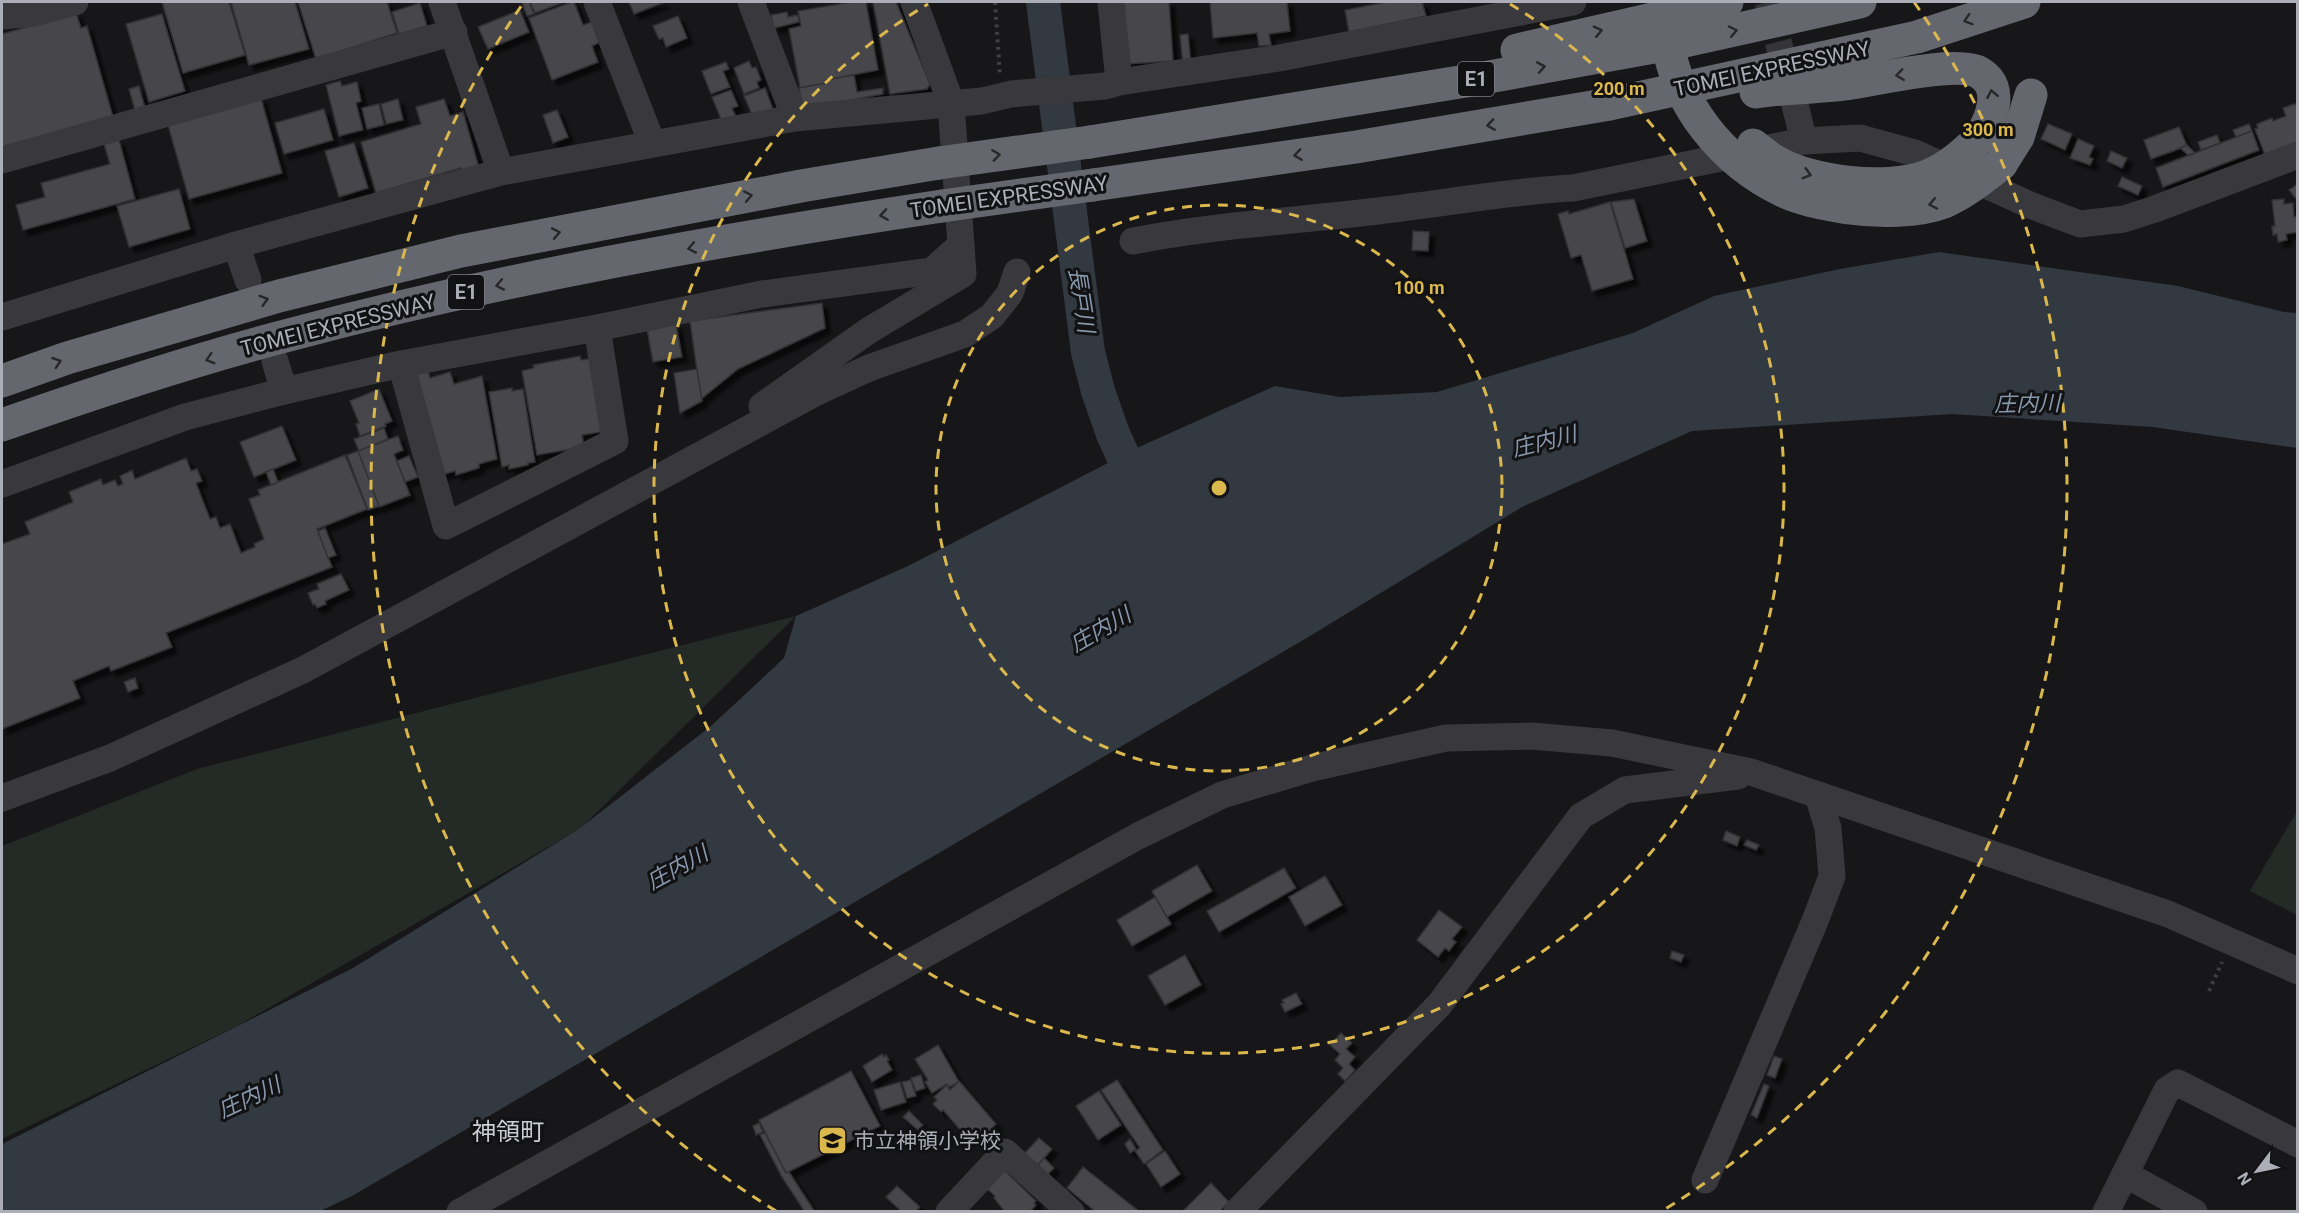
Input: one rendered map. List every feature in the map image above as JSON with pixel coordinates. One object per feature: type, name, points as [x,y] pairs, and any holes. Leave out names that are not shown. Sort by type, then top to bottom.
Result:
[{"type":"highway","points":[[1668,2],[1667,36],[1674,72],[1696,115],[1718,145],[1752,171],[1784,191],[1821,203],[1867,210],[1905,209],[1942,202],[1968,189],[2001,164],[2018,137],[2031,95]]},
{"type":"highway","points":[[1610,104],[1676,102],[1778,88],[1850,83],[1936,71],[1971,70],[1981,73],[1993,93],[1994,109],[1990,122],[1979,139],[1957,160],[1927,176],[1900,182],[1868,183],[1807,175],[1775,162],[1733,128],[1714,104],[1694,59],[1689,31],[1692,2]]},
{"type":"highway","points":[[1153,133],[1233,119],[1727,2]]},
{"type":"highway","name":"TOMEI EXPRESSWAY","points":[[2,381],[68,358],[279,296],[461,251],[801,186],[939,163],[1153,133],[1676,44],[1860,2]]},
{"type":"highway","name":"TOMEI EXPRESSWAY","points":[[2,425],[82,397],[288,335],[470,291],[782,230],[1356,147],[1610,104],[1917,37],[2024,2]]},
{"type":"street","points":[[2,16],[34,13],[75,2]]},
{"type":"street","points":[[442,2],[501,172]]},
{"type":"street","points":[[597,2],[652,143]]},
{"type":"street","points":[[752,2],[795,118]]},
{"type":"street","points":[[746,431],[762,405],[868,332],[963,274],[951,103],[914,2]]},
{"type":"street","points":[[1111,2],[1112,84]]},
{"type":"street","points":[[2,317],[236,245],[501,172],[795,118],[982,101],[1006,95],[1112,84],[1279,58],[1563,3]]},
{"type":"street","points":[[2,159],[454,32]]},
{"type":"street","points":[[1795,105],[1804,141]]},
{"type":"street","points":[[1133,241],[1187,230],[1379,211],[1534,190],[1573,188],[1804,141],[1860,138],[1915,153],[2030,205],[2080,224],[2124,219],[2298,155]]},
{"type":"street","points":[[236,245],[248,280]]},
{"type":"street","points":[[2,484],[185,417],[284,391],[401,364],[597,328],[762,294],[932,271],[961,245]]},
{"type":"street","points":[[2,798],[110,758],[303,670],[817,392],[869,369],[965,334],[992,316],[1010,293],[1017,272]]},
{"type":"street","points":[[401,364],[446,526],[615,441],[597,328]]},
{"type":"street","points":[[275,361],[284,391]]},
{"type":"street","points":[[460,1212],[1128,842],[1222,795],[1312,768],[1446,738],[1532,736],[1612,743],[1751,772],[2168,914],[2298,971]]},
{"type":"street","points":[[1237,1212],[1439,1005],[1581,816],[1624,790],[1735,777],[1751,772]]},
{"type":"street","points":[[1706,1180],[1832,876],[1828,828],[1818,795]]},
{"type":"street","points":[[2106,1212],[2168,1090],[2178,1083],[2298,1144]]},
{"type":"street","points":[[949,1212],[1005,1152],[1071,1212]]},
{"type":"street","points":[[2125,1174],[2194,1212]]},
{"type":"path","points":[[996,2],[1006,95]]},
{"type":"path","points":[[2209,991],[2231,941]]},
{"type":"shaded area","points":[[796,616],[580,829],[237,1026],[2,1139],[2,846],[197,769]]},
{"type":"shaded area","points":[[2297,811],[2297,915],[2250,891]]},
{"type":"water","name":"庄内川","points":[[1939,252],[2178,286],[2284,312],[2297,313],[2297,448],[2153,427],[1952,414],[1692,431],[1522,507],[1310,636],[352,1196],[318,1212],[2,1211],[2,1144],[353,968],[579,829],[711,726],[784,658],[796,616],[908,566],[1139,447],[1275,386],[1340,397],[1437,392],[1633,333],[1714,296],[1840,269]]},
{"type":"building","points":[[162,2],[229,2],[245,55],[183,73]]},
{"type":"building","points":[[231,2],[295,2],[309,49],[249,65]]},
{"type":"building","points":[[298,2],[387,2],[397,33],[316,59]]},
{"type":"building","points":[[529,2],[534,14],[527,16],[522,3]]},
{"type":"building","points":[[530,2],[564,2],[535,13]]},
{"type":"building","points":[[574,2],[583,25],[592,22],[600,42],[592,46],[598,62],[552,80],[529,18]]},
{"type":"building","points":[[629,2],[665,2],[634,14]]},
{"type":"building","points":[[852,2],[866,2],[878,70],[826,80],[827,83],[800,88],[789,29],[801,26],[798,11]]},
{"type":"building","points":[[873,2],[896,2],[930,84],[927,89],[890,94]]},
{"type":"building","points":[[1121,2],[1169,2],[1173,61],[1125,64]]},
{"type":"building","points":[[1210,2],[1287,2],[1290,31],[1269,34],[1271,45],[1259,46],[1257,33],[1213,38]]},
{"type":"building","points":[[1387,2],[1422,2],[1426,16],[1349,32],[1345,10]]},
{"type":"building","points":[[420,3],[427,26],[399,34],[392,12]]},
{"type":"building","points":[[520,10],[529,32],[488,49],[478,27]]},
{"type":"building","points":[[787,12],[788,17],[798,15],[799,22],[774,28],[771,15]]},
{"type":"building","points":[[76,13],[81,28],[87,26],[113,117],[2,149],[2,34]]},
{"type":"building","points":[[162,14],[185,91],[149,102],[126,24]]},
{"type":"building","points":[[678,16],[687,38],[666,47],[663,38],[659,39],[653,26]]},
{"type":"building","points":[[1188,34],[1191,64],[1183,65],[1180,35]]},
{"type":"building","points":[[749,61],[752,68],[756,67],[761,80],[757,82],[759,88],[744,94],[734,68]]},
{"type":"building","points":[[726,62],[729,69],[723,71],[730,87],[711,94],[702,71]]},
{"type":"building","points":[[854,75],[857,92],[883,88],[883,94],[808,108],[802,105],[799,88]]},
{"type":"building","points":[[340,81],[342,86],[357,82],[361,101],[356,103],[363,130],[339,136],[326,85]]},
{"type":"building","points":[[139,86],[145,108],[135,110],[129,89]]},
{"type":"building","points":[[765,88],[773,109],[753,117],[744,96]]},
{"type":"building","points":[[731,90],[738,106],[732,108],[737,119],[723,124],[712,97]]},
{"type":"building","points":[[261,98],[282,173],[189,199],[168,125]]},
{"type":"building","points":[[398,99],[403,120],[386,124],[381,104]]},
{"type":"building","points":[[444,99],[450,116],[463,112],[479,168],[463,173],[461,168],[376,193],[361,142],[421,124],[416,107]]},
{"type":"building","points":[[379,104],[384,125],[367,129],[362,108]]},
{"type":"building","points":[[2295,104],[2298,108],[2298,143],[2265,155],[2255,129],[2258,128],[2257,124],[2286,116],[2283,108]]},
{"type":"building","points":[[324,109],[333,140],[284,154],[275,123]]},
{"type":"building","points":[[557,110],[568,137],[553,143],[543,115]]},
{"type":"building","points":[[2048,124],[2072,134],[2065,150],[2041,139]]},
{"type":"building","points":[[2249,124],[2252,131],[2236,137],[2233,130]]},
{"type":"building","points":[[2179,127],[2187,146],[2151,159],[2144,140]]},
{"type":"building","points":[[2252,131],[2259,150],[2163,187],[2156,168]]},
{"type":"building","points":[[2217,135],[2220,143],[2201,150],[2198,142]]},
{"type":"building","points":[[2078,139],[2094,146],[2089,157],[2093,159],[2090,165],[2070,158]]},
{"type":"building","points":[[119,140],[135,199],[23,230],[16,205],[45,197],[41,183],[110,164],[104,144]]},
{"type":"building","points":[[354,143],[368,188],[339,197],[325,151]]},
{"type":"building","points":[[2187,145],[2195,153],[2188,155],[2180,148]]},
{"type":"building","points":[[2111,151],[2127,158],[2122,168],[2107,161]]},
{"type":"building","points":[[2122,177],[2142,186],[2138,195],[2118,186]]},
{"type":"building","points":[[2298,184],[2298,201],[2289,190]]},
{"type":"building","points":[[179,189],[190,229],[129,247],[117,206]]},
{"type":"building","points":[[1634,199],[1647,241],[1625,248],[1611,202]]},
{"type":"building","points":[[2284,199],[2284,204],[2293,203],[2294,217],[2298,216],[2298,232],[2286,234],[2287,240],[2278,242],[2277,234],[2273,235],[2272,226],[2275,226],[2272,200]]},
{"type":"building","points":[[1610,202],[1633,279],[1592,291],[1581,255],[1571,258],[1558,214],[1568,211],[1569,214]]},
{"type":"building","points":[[1413,231],[1429,232],[1428,251],[1412,250]]},
{"type":"building","points":[[822,303],[825,328],[738,369],[701,399],[690,321]]},
{"type":"building","points":[[676,324],[682,357],[653,362],[647,329]]},
{"type":"building","points":[[580,356],[581,360],[594,358],[606,431],[582,435],[584,447],[537,455],[522,371],[534,368],[533,365]]},
{"type":"building","points":[[697,369],[702,401],[680,413],[674,373]]},
{"type":"building","points":[[428,371],[430,378],[450,372],[454,384],[482,376],[497,459],[479,464],[479,468],[456,475],[455,471],[440,475],[410,376]]},
{"type":"building","points":[[512,388],[512,391],[523,389],[535,462],[509,469],[509,465],[502,467],[489,392]]},
{"type":"building","points":[[379,389],[392,421],[385,424],[386,426],[360,436],[356,424],[359,423],[350,401]]},
{"type":"building","points":[[282,426],[296,460],[254,477],[240,442]]},
{"type":"building","points":[[384,428],[388,439],[359,451],[354,439]]},
{"type":"building","points":[[398,436],[403,450],[394,454],[410,495],[379,507],[358,451]]},
{"type":"building","points":[[358,451],[379,506],[368,510],[347,455]]},
{"type":"building","points":[[345,455],[367,509],[317,529],[332,567],[166,633],[172,647],[111,671],[109,666],[73,681],[80,698],[2,729],[2,544],[30,534],[25,522],[73,502],[69,492],[101,479],[103,485],[115,480],[118,486],[123,484],[120,476],[132,470],[135,479],[186,458],[191,471],[197,469],[202,481],[196,483],[210,519],[216,517],[220,528],[230,524],[241,553],[255,547],[254,544],[264,539],[249,499],[260,495],[258,490]]},
{"type":"building","points":[[409,456],[418,477],[405,482],[397,461]]},
{"type":"building","points":[[273,469],[278,482],[271,485],[266,472]]},
{"type":"building","points":[[325,528],[336,555],[328,558],[318,531]]},
{"type":"building","points":[[341,574],[349,590],[325,601],[326,604],[317,608],[315,604],[313,605],[308,593],[319,589],[317,584]]},
{"type":"building","points":[[135,678],[138,688],[128,692],[124,682]]},
{"type":"building","points":[[1726,831],[1740,837],[1737,846],[1723,840]]},
{"type":"building","points":[[1747,840],[1759,845],[1756,850],[1744,845]]},
{"type":"building","points":[[1197,865],[1212,891],[1167,917],[1152,891]]},
{"type":"building","points":[[1284,868],[1296,888],[1219,932],[1207,911]]},
{"type":"building","points":[[1325,876],[1342,905],[1305,926],[1289,897]]},
{"type":"building","points":[[1155,897],[1171,924],[1132,946],[1117,920]]},
{"type":"building","points":[[1439,910],[1462,927],[1452,939],[1456,942],[1449,951],[1445,948],[1438,957],[1417,940]]},
{"type":"building","points":[[1672,951],[1684,955],[1681,962],[1670,958]]},
{"type":"building","points":[[1185,955],[1201,985],[1165,1005],[1148,976]]},
{"type":"building","points":[[1296,993],[1302,1004],[1285,1012],[1281,1004],[1284,1003],[1282,1000]]},
{"type":"building","points":[[1341,1033],[1352,1043],[1346,1049],[1355,1057],[1349,1064],[1355,1070],[1345,1081],[1338,1074],[1343,1068],[1335,1060],[1340,1054],[1330,1045]]},
{"type":"building","points":[[938,1045],[959,1082],[949,1087],[947,1084],[932,1093],[925,1082],[928,1080],[915,1059]]},
{"type":"building","points":[[882,1054],[884,1057],[886,1055],[892,1070],[872,1082],[863,1066]]},
{"type":"building","points":[[1774,1056],[1782,1059],[1775,1078],[1767,1075]]},
{"type":"building","points":[[851,1071],[880,1126],[786,1173],[759,1120]]},
{"type":"building","points":[[921,1075],[925,1088],[916,1091],[911,1078]]},
{"type":"building","points":[[911,1080],[916,1096],[907,1098],[902,1082]]},
{"type":"building","points":[[1117,1080],[1163,1150],[1144,1164],[1135,1151],[1140,1148],[1101,1090]]},
{"type":"building","points":[[959,1081],[996,1124],[993,1127],[1003,1139],[989,1151],[971,1132],[963,1133],[943,1110],[941,1112],[933,1104],[937,1100],[934,1097],[947,1085],[950,1090]]},
{"type":"building","points":[[900,1082],[906,1102],[881,1110],[874,1090]]},
{"type":"building","points":[[1764,1084],[1769,1086],[1757,1118],[1751,1115]]},
{"type":"building","points":[[1099,1091],[1121,1125],[1098,1140],[1076,1106]]},
{"type":"building","points":[[909,1111],[923,1125],[918,1130],[903,1117]]},
{"type":"building","points":[[759,1123],[763,1132],[756,1135],[753,1126]]},
{"type":"building","points":[[765,1133],[786,1173],[789,1172],[815,1212],[805,1212],[782,1177],[760,1135]]},
{"type":"building","points":[[1039,1138],[1052,1149],[1037,1166],[1024,1154]]},
{"type":"building","points":[[1130,1139],[1136,1149],[1130,1153],[1125,1144]]},
{"type":"building","points":[[1165,1151],[1180,1174],[1161,1187],[1146,1164]]},
{"type":"building","points":[[1044,1158],[1054,1168],[1047,1175],[1037,1166]]},
{"type":"building","points":[[1083,1167],[1140,1212],[1096,1212],[1067,1188]]},
{"type":"building","points":[[1002,1168],[1036,1201],[1034,1203],[1036,1205],[1030,1212],[1005,1212],[994,1198],[995,1196],[985,1187]]},
{"type":"building","points":[[1211,1183],[1229,1202],[1219,1212],[1182,1212]]},
{"type":"building","points":[[897,1186],[920,1207],[915,1212],[902,1212],[886,1197]]},
{"type":"waterway","name":"長戸川","points":[[1043,2],[1088,352],[1098,391],[1113,434],[1142,497]]},
{"type":"tunnel","points":[[1768,2],[1789,84]]},
{"type":"place","name":"市立神領小学校","points":[[833,1141]]},
{"type":"district","name":"神領町","points":[[508,1132]]}]
